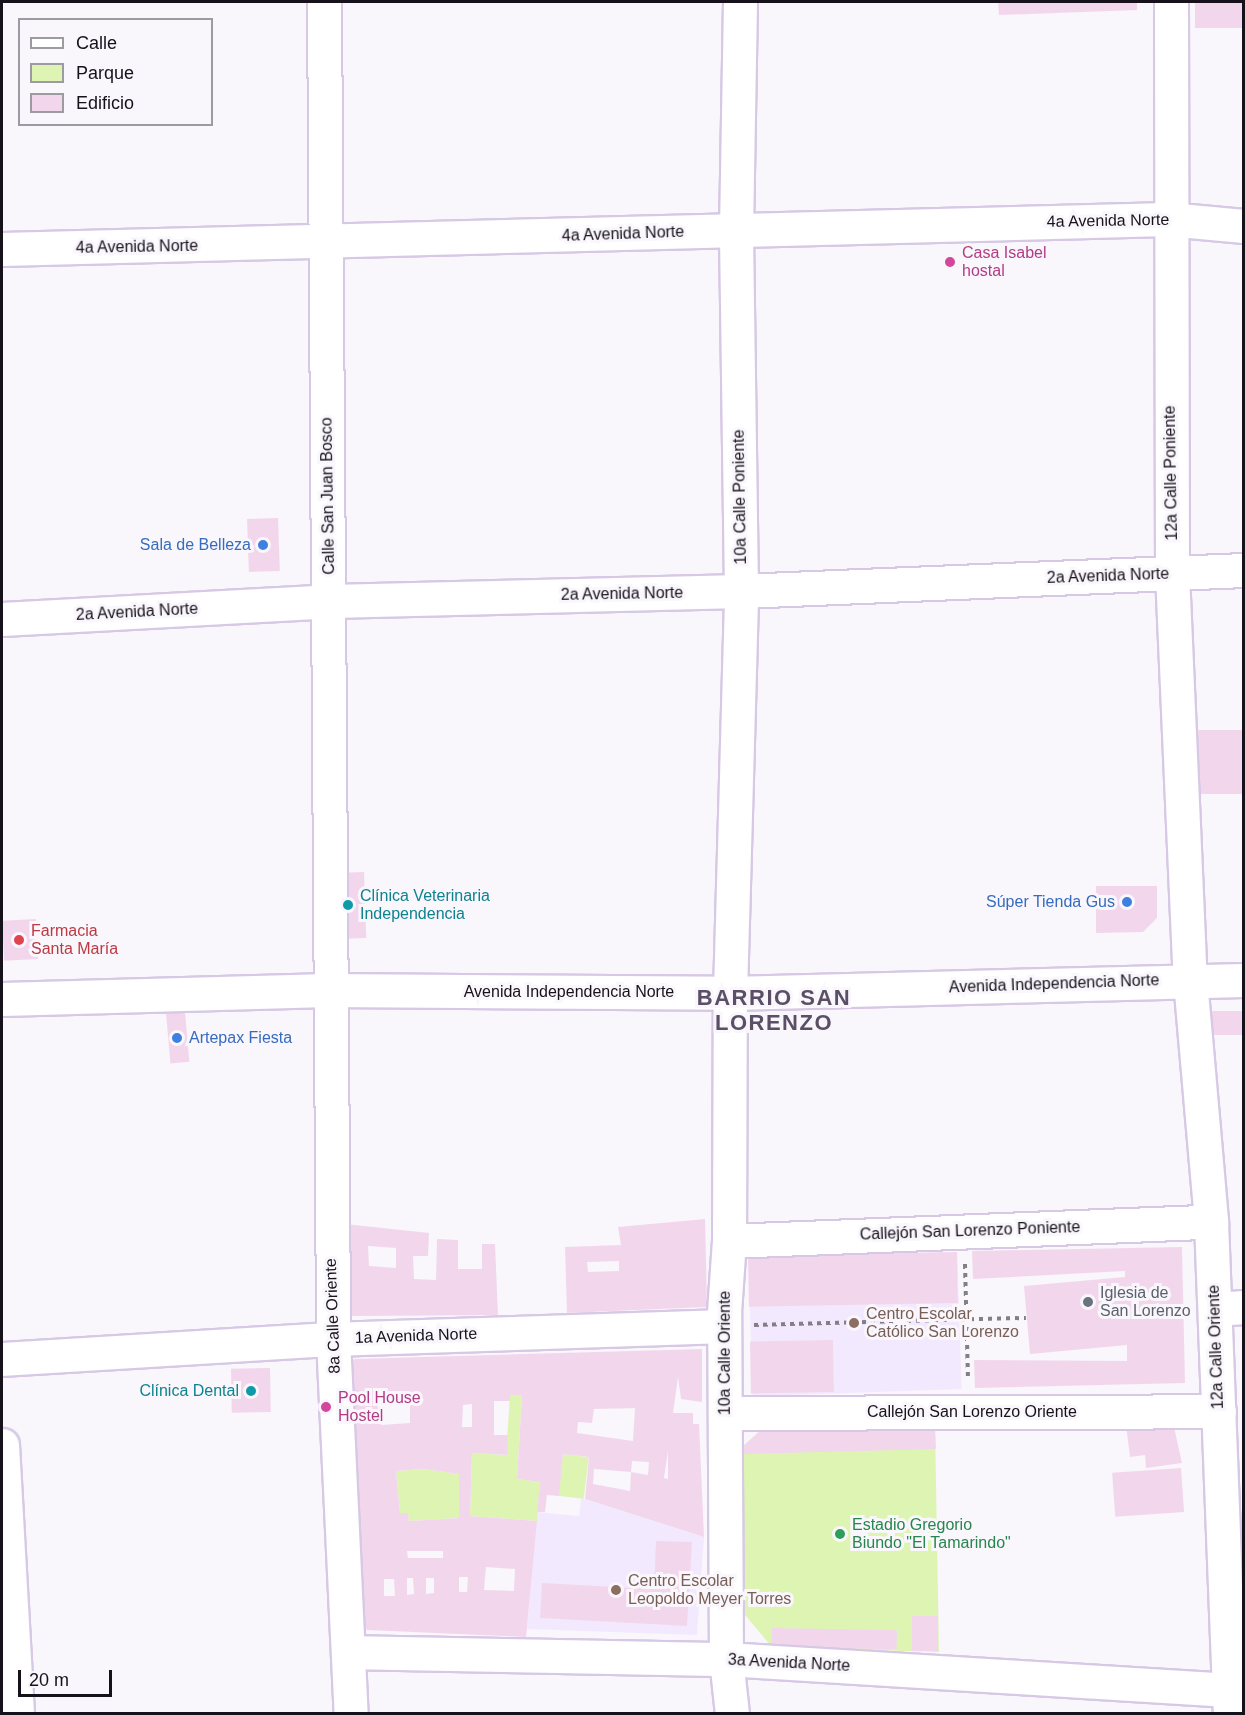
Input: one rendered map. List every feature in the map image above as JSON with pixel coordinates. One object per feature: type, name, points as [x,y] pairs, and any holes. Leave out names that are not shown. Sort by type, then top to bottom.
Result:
[{"type":"street","name":"Calle San Juan Bosco","points":[[324,2],[324,244],[330,601],[328,990]]},
{"type":"street","name":"10a Calle Poniente","points":[[730,993],[741,591],[736,231],[740,2]]},
{"type":"street","name":"12a Calle Poniente","points":[[1171,2],[1168,219],[1172,573],[1190,980]]},
{"type":"street","name":"4a Avenida Norte","points":[[2,249],[324,244],[1168,219],[1244,226]]},
{"type":"street","name":"2a Avenida Norte","points":[[2,619],[330,601],[741,591],[1244,570]]},
{"type":"street","name":"12a Calle Oriente","points":[[1190,980],[1211,1222],[1229,1308],[1219,1411],[1230,1702]]},
{"type":"street","name":"Avenida Independencia Norte","points":[[2,999],[328,990],[730,993],[1244,980]]},
{"type":"street","name":"8a Calle Oriente","points":[[328,990],[333,1340],[351,1713]]},
{"type":"street","name":"10a Calle Oriente","points":[[730,993],[729,1241],[733,1326],[725,1413],[726,1659],[732,1713]]},
{"type":"street","name":"Callejón San Lorenzo Poniente","points":[[729,1241],[1211,1222]]},
{"type":"street","name":"1a Avenida Norte","points":[[2,1359],[333,1340],[733,1326]]},
{"type":"street","name":"Callejón San Lorenzo Oriente","points":[[725,1413],[1219,1411]]},
{"type":"street","points":[[2,1445],[17,1713]]},
{"type":"street","name":"3a Avenida Norte","points":[[348,1652],[726,1659],[1230,1702]]},
{"type":"path","points":[[964,1252],[968,1388]]},
{"type":"path","points":[[733,1326],[1026,1318]]},
{"type":"shaded area","name":"Centro Escolar Católico San Lorenzo","points":[[957,1252],[962,1389],[753,1396],[748,1259]]},
{"type":"shaded area","name":"Centro Escolar Leopoldo Meyer Torres","points":[[581,1498],[704,1537],[697,1635],[527,1629],[537,1512],[579,1516]]},
{"type":"green space","points":[[510,1395],[522,1395],[517,1479],[540,1482],[537,1521],[470,1516],[472,1453],[506,1455]]},
{"type":"green space","name":"Estadio Gregorio Biundo \"El Tamarindo\"","points":[[935,1428],[939,1652],[772,1647],[745,1615],[741,1448],[760,1431]]},
{"type":"green space","points":[[563,1454],[589,1457],[584,1499],[558,1496]]},
{"type":"green space","points":[[424,1469],[459,1474],[459,1518],[409,1521],[408,1513],[400,1513],[396,1471]]},
{"type":"building","points":[[998,2],[1137,2],[1137,10],[999,15]]},
{"type":"building","points":[[1195,2],[1242,2],[1242,28],[1195,28]]},
{"type":"building","name":"Sala de Belleza","points":[[278,518],[280,571],[249,572],[247,519]]},
{"type":"building","points":[[1192,730],[1244,730],[1244,794],[1192,794]]},
{"type":"building","name":"Clínica Veterinaria Independencia","points":[[364,872],[366,938],[332,939],[330,873]]},
{"type":"building","name":"Súper Tienda Gus","points":[[1096,886],[1157,886],[1157,918],[1143,932],[1096,933]]},
{"type":"building","name":"Farmacia Santa María","points":[[36,919],[38,959],[4,961],[2,921]]},
{"type":"building","points":[[1195,1011],[1244,1011],[1244,1035],[1195,1035]]},
{"type":"building","name":"Artepax Fiesta","points":[[185,1012],[189,1062],[170,1063],[166,1014]]},
{"type":"building","points":[[705,1219],[707,1307],[567,1313],[565,1247],[621,1245],[618,1227]],"holes":[[[619,1261],[619,1271],[588,1272],[587,1262]]]},
{"type":"building","points":[[345,1224],[429,1233],[428,1256],[413,1256],[414,1279],[436,1280],[437,1239],[458,1240],[458,1269],[482,1269],[482,1244],[495,1244],[498,1315],[351,1316]],"holes":[[[368,1246],[396,1248],[396,1268],[369,1266]]]},
{"type":"building","points":[[1182,1247],[1185,1383],[975,1388],[974,1360],[1127,1361],[1127,1345],[1030,1354],[1024,1286],[1125,1277],[1125,1271],[973,1279],[972,1251]]},
{"type":"building","points":[[957,1252],[958,1303],[749,1307],[748,1256]]},
{"type":"building","points":[[833,1340],[834,1392],[751,1393],[750,1341]]},
{"type":"building","points":[[702,1349],[702,1402],[681,1399],[678,1377],[673,1413],[693,1413],[693,1424],[699,1424],[704,1537],[585,1499],[589,1457],[563,1454],[559,1496],[547,1495],[545,1512],[537,1512],[540,1482],[517,1479],[522,1395],[510,1395],[510,1401],[494,1401],[494,1435],[508,1435],[507,1455],[472,1453],[470,1516],[537,1521],[526,1637],[367,1630],[360,1622],[348,1367],[354,1359]],"holes":[[[410,1402],[410,1423],[381,1425],[379,1406]],[[472,1404],[472,1427],[462,1427],[463,1405]],[[635,1408],[633,1441],[577,1433],[578,1422],[592,1423],[594,1409]],[[668,1451],[668,1479],[664,1478]],[[632,1461],[649,1462],[648,1475],[631,1472]],[[424,1469],[459,1474],[459,1518],[409,1521],[408,1513],[400,1513],[396,1471]],[[594,1469],[631,1472],[630,1491],[593,1484]],[[407,1551],[443,1551],[443,1558],[408,1558]],[[486,1567],[515,1569],[514,1591],[484,1590]],[[459,1577],[468,1577],[467,1592],[459,1592]],[[407,1578],[413,1578],[414,1594],[407,1595]],[[426,1578],[434,1578],[434,1593],[426,1594]],[[384,1579],[394,1579],[395,1596],[384,1596]]]},
{"type":"building","name":"Clínica Dental","points":[[270,1368],[271,1412],[232,1413],[231,1369]]},
{"type":"building","points":[[1172,1418],[1182,1463],[1146,1468],[1145,1455],[1130,1457],[1126,1425]]},
{"type":"building","points":[[935,1428],[936,1449],[741,1454],[741,1448],[760,1431]]},
{"type":"building","points":[[1181,1468],[1184,1512],[1115,1517],[1112,1473]]},
{"type":"building","points":[[656,1541],[692,1542],[687,1626],[540,1618],[542,1583],[654,1589]]},
{"type":"building","points":[[912,1616],[938,1616],[938,1651],[912,1651]]},
{"type":"building","points":[[772,1628],[897,1630],[897,1649],[772,1647]]},
{"type":"place","name":"Casa Isabel hostal","points":[[950,262]]},
{"type":"place","name":"Sala de Belleza","points":[[263,545]]},
{"type":"place","name":"Súper Tienda Gus","points":[[1127,902]]},
{"type":"place","name":"Clínica Veterinaria Independencia","points":[[348,905]]},
{"type":"place","name":"Farmacia Santa María","points":[[19,940]]},
{"type":"place","name":"Artepax Fiesta","points":[[177,1038]]},
{"type":"place","name":"Iglesia de San Lorenzo","points":[[1088,1302]]},
{"type":"place","name":"Centro Escolar Católico San Lorenzo","points":[[854,1323]]},
{"type":"place","name":"Clínica Dental","points":[[251,1391]]},
{"type":"place","name":"Pool House Hostel","points":[[326,1407]]},
{"type":"place","name":"Estadio Gregorio Biundo \"El Tamarindo\"","points":[[840,1534]]},
{"type":"place","name":"Centro Escolar Leopoldo Meyer Torres","points":[[616,1590]]},
{"type":"district","name":"BARRIO SAN LORENZO","points":[[774,1010]]}]
